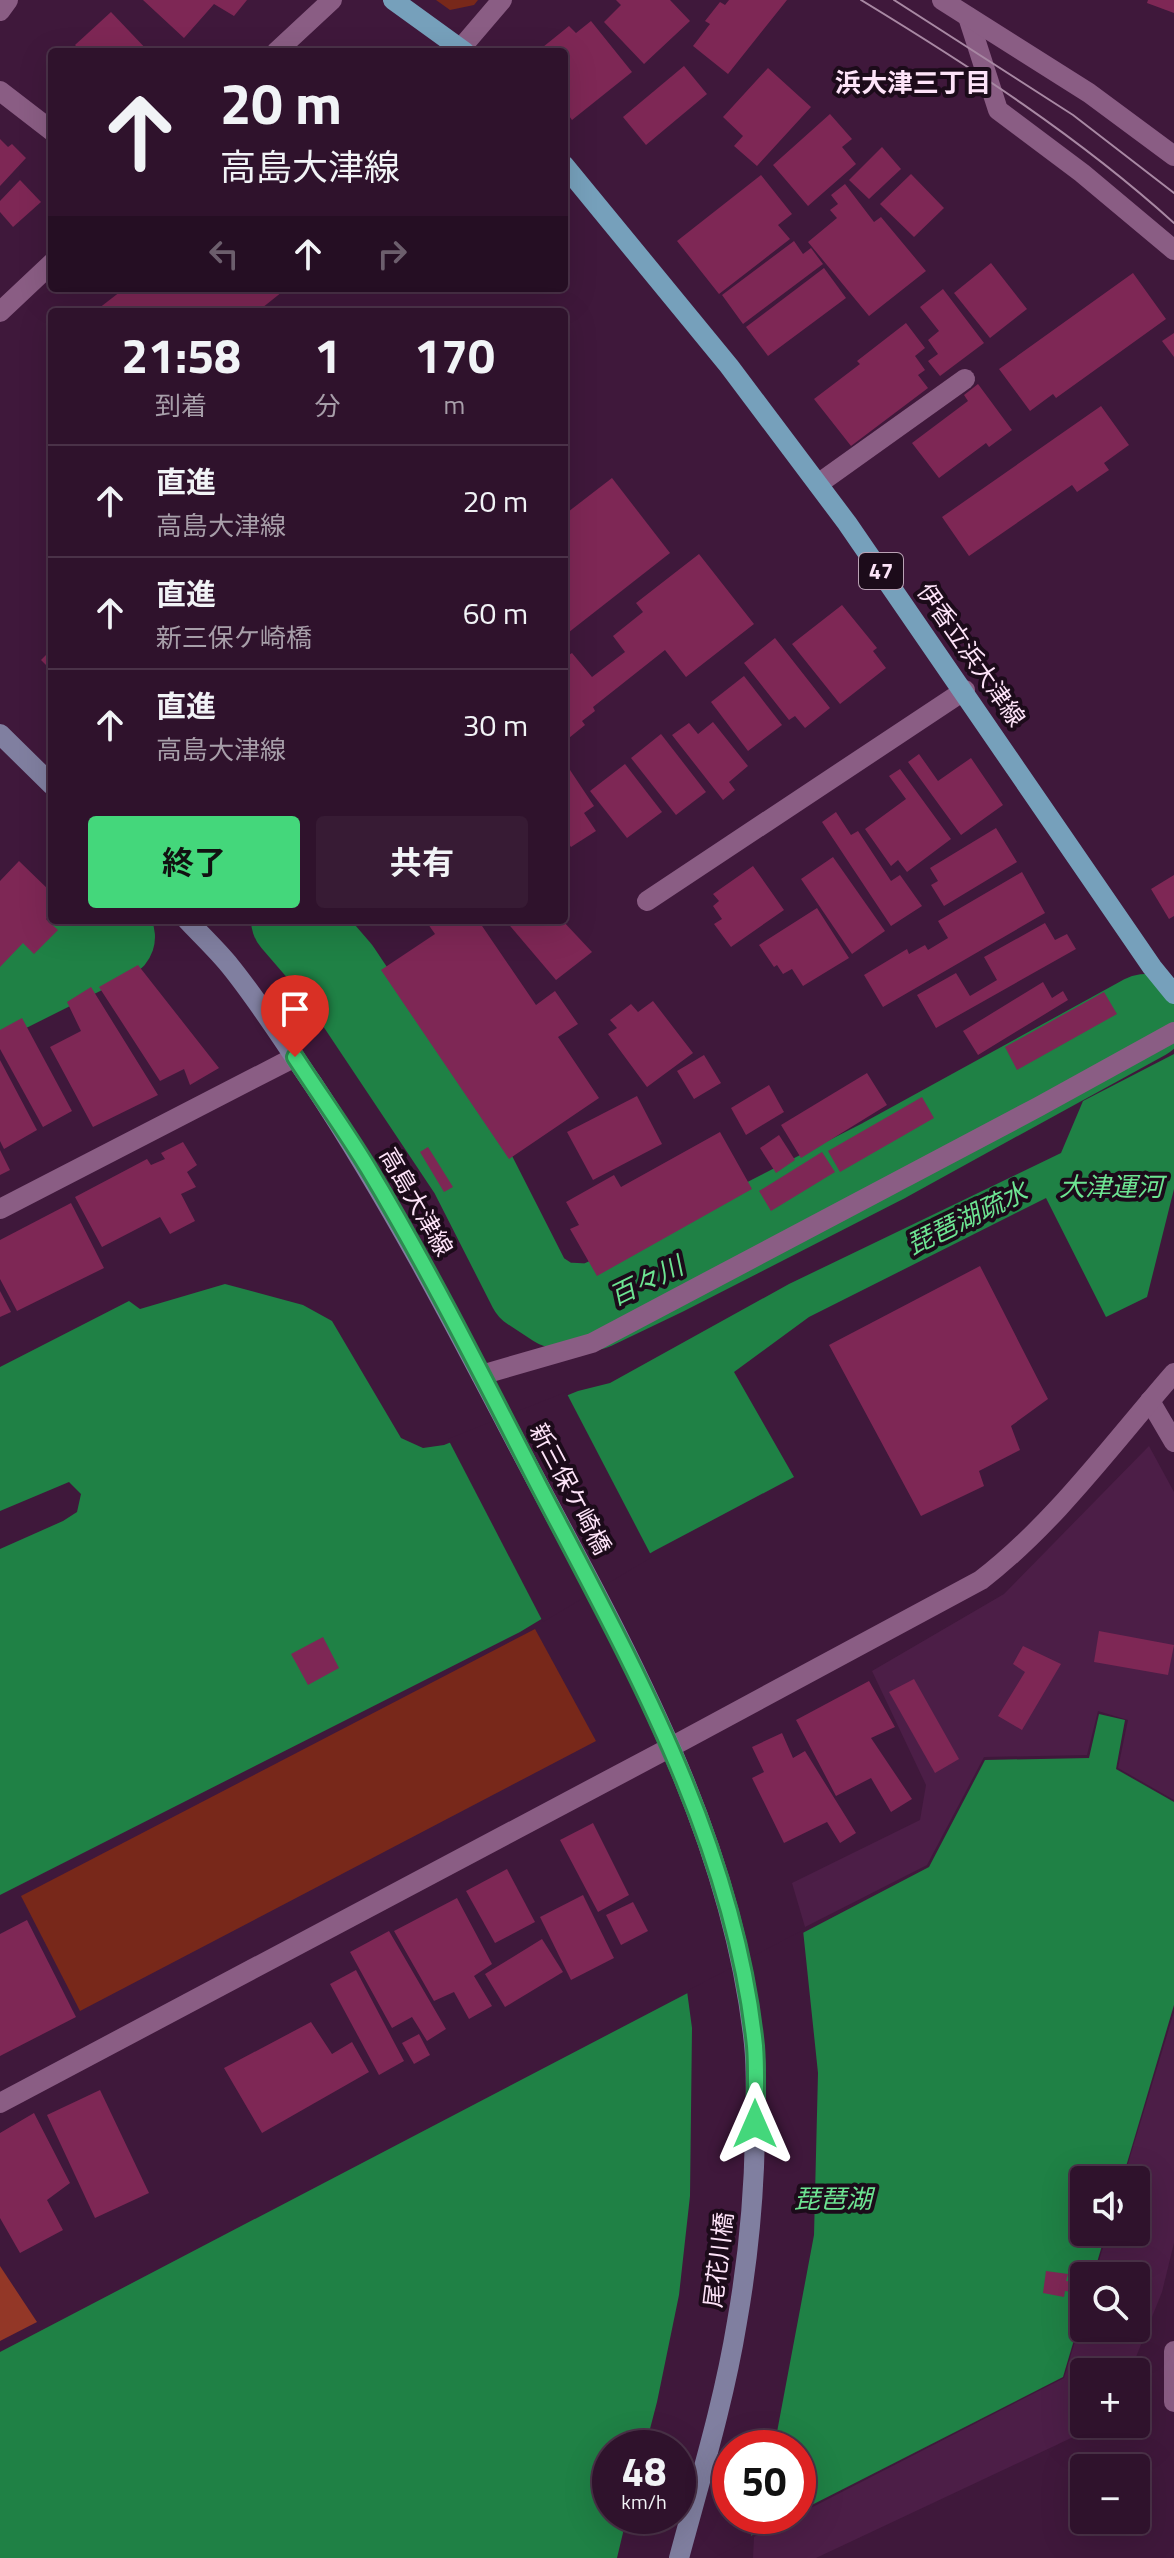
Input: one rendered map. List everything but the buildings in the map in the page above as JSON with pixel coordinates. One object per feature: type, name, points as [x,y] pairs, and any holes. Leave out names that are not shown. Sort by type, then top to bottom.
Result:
[{"type":"main road","points":[[393,0],[460,48]]},
{"type":"main road","name":"伊香立浜大津線","points":[[568,170],[729,366],[818,484],[965,690],[1152,967],[1174,994]]},
{"type":"main road","points":[[1,738],[48,781]]},
{"type":"main road","name":"高島大津線","points":[[191,924],[230,966],[367,1166],[437,1289],[497,1406]]},
{"type":"main road","name":"新三保ケ崎橋","points":[[497,1406],[635,1668],[671,1747]]},
{"type":"main road","name":"尾花川橋","points":[[671,1747],[735,1930],[755,2049],[754,2173],[737,2324],[679,2558]]},
{"type":"street","points":[[0,11],[8,0]]},
{"type":"street","points":[[280,48],[332,0]]},
{"type":"street","points":[[465,48],[502,0]]},
{"type":"street","points":[[942,0],[1089,93],[1174,156]]},
{"type":"street","points":[[968,17],[998,110],[1082,173],[1174,250]]},
{"type":"street","points":[[0,91],[48,128]]},
{"type":"street","points":[[0,312],[48,267]]},
{"type":"street","points":[[818,484],[965,379]]},
{"type":"street","points":[[647,901],[965,690]]},
{"type":"street","points":[[481,1375],[592,1343],[1174,1032]]},
{"type":"street","points":[[0,1209],[295,1057]]},
{"type":"street","points":[[0,2103],[981,1580],[1012,1556],[1040,1527],[1174,1373]]},
{"type":"street","points":[[1150,1401],[1174,1442]]},
{"type":"street","points":[[1174,2351],[1174,2402]]},
{"type":"shaded area","points":[[436,0],[478,0],[474,5],[450,10]]},
{"type":"shaded area","points":[[1149,1446],[1174,1492],[1174,1800],[1118,1768],[1128,1720],[1098,1711],[1087,1755],[984,1757],[927,1865],[805,1927],[792,1883],[920,1820],[926,1785],[872,1671],[1004,1594]]},
{"type":"shaded area","points":[[535,1629],[596,1741],[80,2011],[21,1896]]},
{"type":"shaded area","points":[[1174,2012],[1174,2243],[1162,2292],[1150,2322],[1150,2262],[1098,2262],[1104,2246],[1150,2246],[1150,2166],[1127,2166]]},
{"type":"shaded area","points":[[0,2266],[37,2322],[0,2341]]},
{"type":"shaded area","points":[[1075,2342],[1142,2342],[1136,2358],[1070,2358],[1071,2438],[816,2558],[753,2558],[754,2537],[760,2534],[816,2534],[816,2505],[1064,2378]]},
{"type":"water","points":[[1174,1054],[1174,1189],[1147,1297],[1106,1317],[1046,1198],[809,1317],[734,1372],[794,1477],[654,1551],[520,1632],[0,1895],[0,1549],[77,1512],[81,1494],[69,1482],[0,1511],[0,1367],[129,1301],[140,1309],[225,1284],[303,1305],[332,1321],[401,1438],[423,1448],[444,1445],[578,1391],[610,1383],[789,1284],[1061,1153],[1083,1101]]},
{"type":"water","name":"琵琶湖","points":[[1099,1714],[1125,1720],[1116,1769],[1174,1802],[1174,2005],[1126,2166],[1070,2166],[1070,2246],[1102,2246],[1097,2262],[1070,2262],[1070,2342],[1073,2342],[1063,2377],[816,2503],[816,2430],[712,2430],[712,2534],[754,2534],[707,2558],[0,2558],[0,2352],[929,1867],[985,1760],[1089,1758]]},
{"type":"pier","points":[[566,1392],[652,1557],[543,1622],[448,1439]]},
{"type":"pier","points":[[803,1930],[818,2073],[814,2235],[777,2430],[712,2430],[712,2534],[752,2534],[750,2539],[714,2558],[617,2558],[623,2534],[696,2534],[696,2430],[650,2430],[679,2295],[690,2196],[692,2028],[687,1991]]},
{"type":"waterway","name":"百々川","points":[[297,924],[338,971],[472,1172],[531,1288],[557,1305],[593,1307],[664,1273],[883,1161],[1145,1017]]},
{"type":"waterway","name":"百々川","points":[[0,993],[112,937]]},
{"type":"tram line","points":[[861,0],[1023,104],[1100,161],[1174,223]]},
{"type":"tram line","points":[[894,0],[1073,115],[1174,193]]},
{"type":"district","name":"浜大津三丁目","points":[[913,83]]},
{"type":"route","points":[[295,1057],[367,1166],[437,1289],[635,1668],[671,1747],[735,1930],[755,2049],[755,2124]]},
{"type":"water label","name":"大津運河","points":[[1111,1187]]},
{"type":"water label","name":"琵琶湖疏水","points":[[967,1218]]}]
